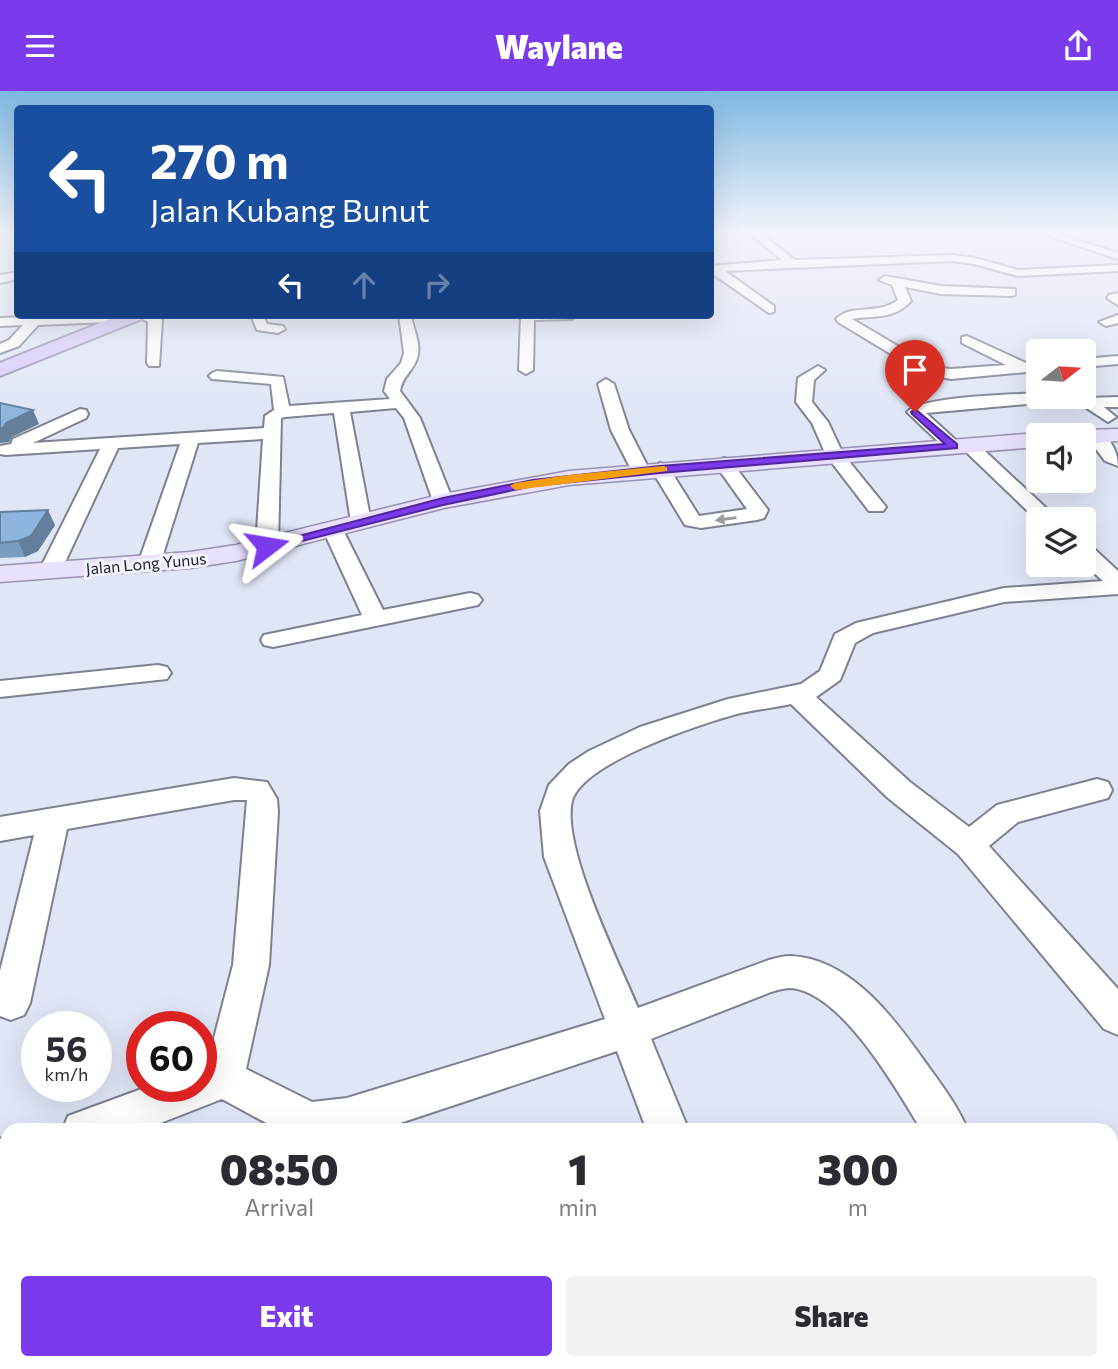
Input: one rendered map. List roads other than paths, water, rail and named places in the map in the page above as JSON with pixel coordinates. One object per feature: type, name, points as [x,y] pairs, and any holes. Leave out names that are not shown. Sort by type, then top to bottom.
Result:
[{"type":"highway","points":[[0,361],[105,319]]},
{"type":"highway","points":[[0,370],[140,319]]},
{"type":"main road","name":"Jalan Long Yunus","points":[[0,574],[190,560],[267,546],[443,501],[533,483],[650,470],[1026,441]]},
{"type":"street","points":[[746,293],[769,309]]},
{"type":"street","points":[[902,293],[905,301],[894,310],[883,314],[851,314],[843,319],[929,371],[951,374],[1026,368]]},
{"type":"street","points":[[0,322],[66,319]]},
{"type":"street","points":[[153,319],[154,363]]},
{"type":"street","points":[[259,319],[262,327],[278,329]]},
{"type":"street","points":[[406,319],[411,355],[407,364],[394,376],[392,390],[412,418],[443,501]]},
{"type":"street","points":[[526,370],[527,319]]},
{"type":"street","points":[[0,349],[12,345],[34,321]]},
{"type":"street","points":[[967,340],[1026,366]]},
{"type":"street","points":[[1096,362],[1118,361]]},
{"type":"street","points":[[818,370],[806,378],[804,402],[820,422],[835,455],[876,507]]},
{"type":"street","points":[[218,376],[278,380],[282,412]]},
{"type":"street","points":[[606,384],[620,430],[692,521],[757,514],[758,510],[724,464]]},
{"type":"street","points":[[1096,393],[1118,391]]},
{"type":"street","points":[[1026,399],[931,406],[915,412],[961,445],[1034,507]]},
{"type":"street","points":[[1118,402],[1087,403],[1107,428],[1111,457],[1118,461]]},
{"type":"street","points":[[267,546],[273,416],[282,412],[401,403]]},
{"type":"street","points":[[341,407],[361,523]]},
{"type":"street","points":[[2,451],[80,414]]},
{"type":"street","points":[[2,451],[272,433]]},
{"type":"street","points":[[149,563],[191,439]]},
{"type":"street","points":[[50,571],[112,443]]},
{"type":"street","points":[[51,516],[77,515]]},
{"type":"street","points":[[333,530],[376,619]]},
{"type":"street","points":[[1096,564],[1118,585]]},
{"type":"street","points":[[665,1123],[560,857],[553,820],[564,786],[622,744],[716,711],[797,695],[814,689],[830,677],[844,639],[864,628],[1004,595],[1118,585]]},
{"type":"street","points":[[273,641],[470,600]]},
{"type":"street","points":[[0,689],[158,673]]},
{"type":"street","points":[[797,695],[899,790],[969,845],[1118,1017]]},
{"type":"street","points":[[0,829],[242,788],[256,790],[260,794],[263,812],[251,965],[225,1079]]},
{"type":"street","points":[[969,845],[1008,813],[1097,790]]},
{"type":"street","points":[[11,1003],[54,819]]},
{"type":"street","points":[[105,1123],[225,1079],[310,1123],[347,1118],[630,1029],[769,976],[790,972],[824,983],[853,1004],[882,1034],[942,1123]]}]
